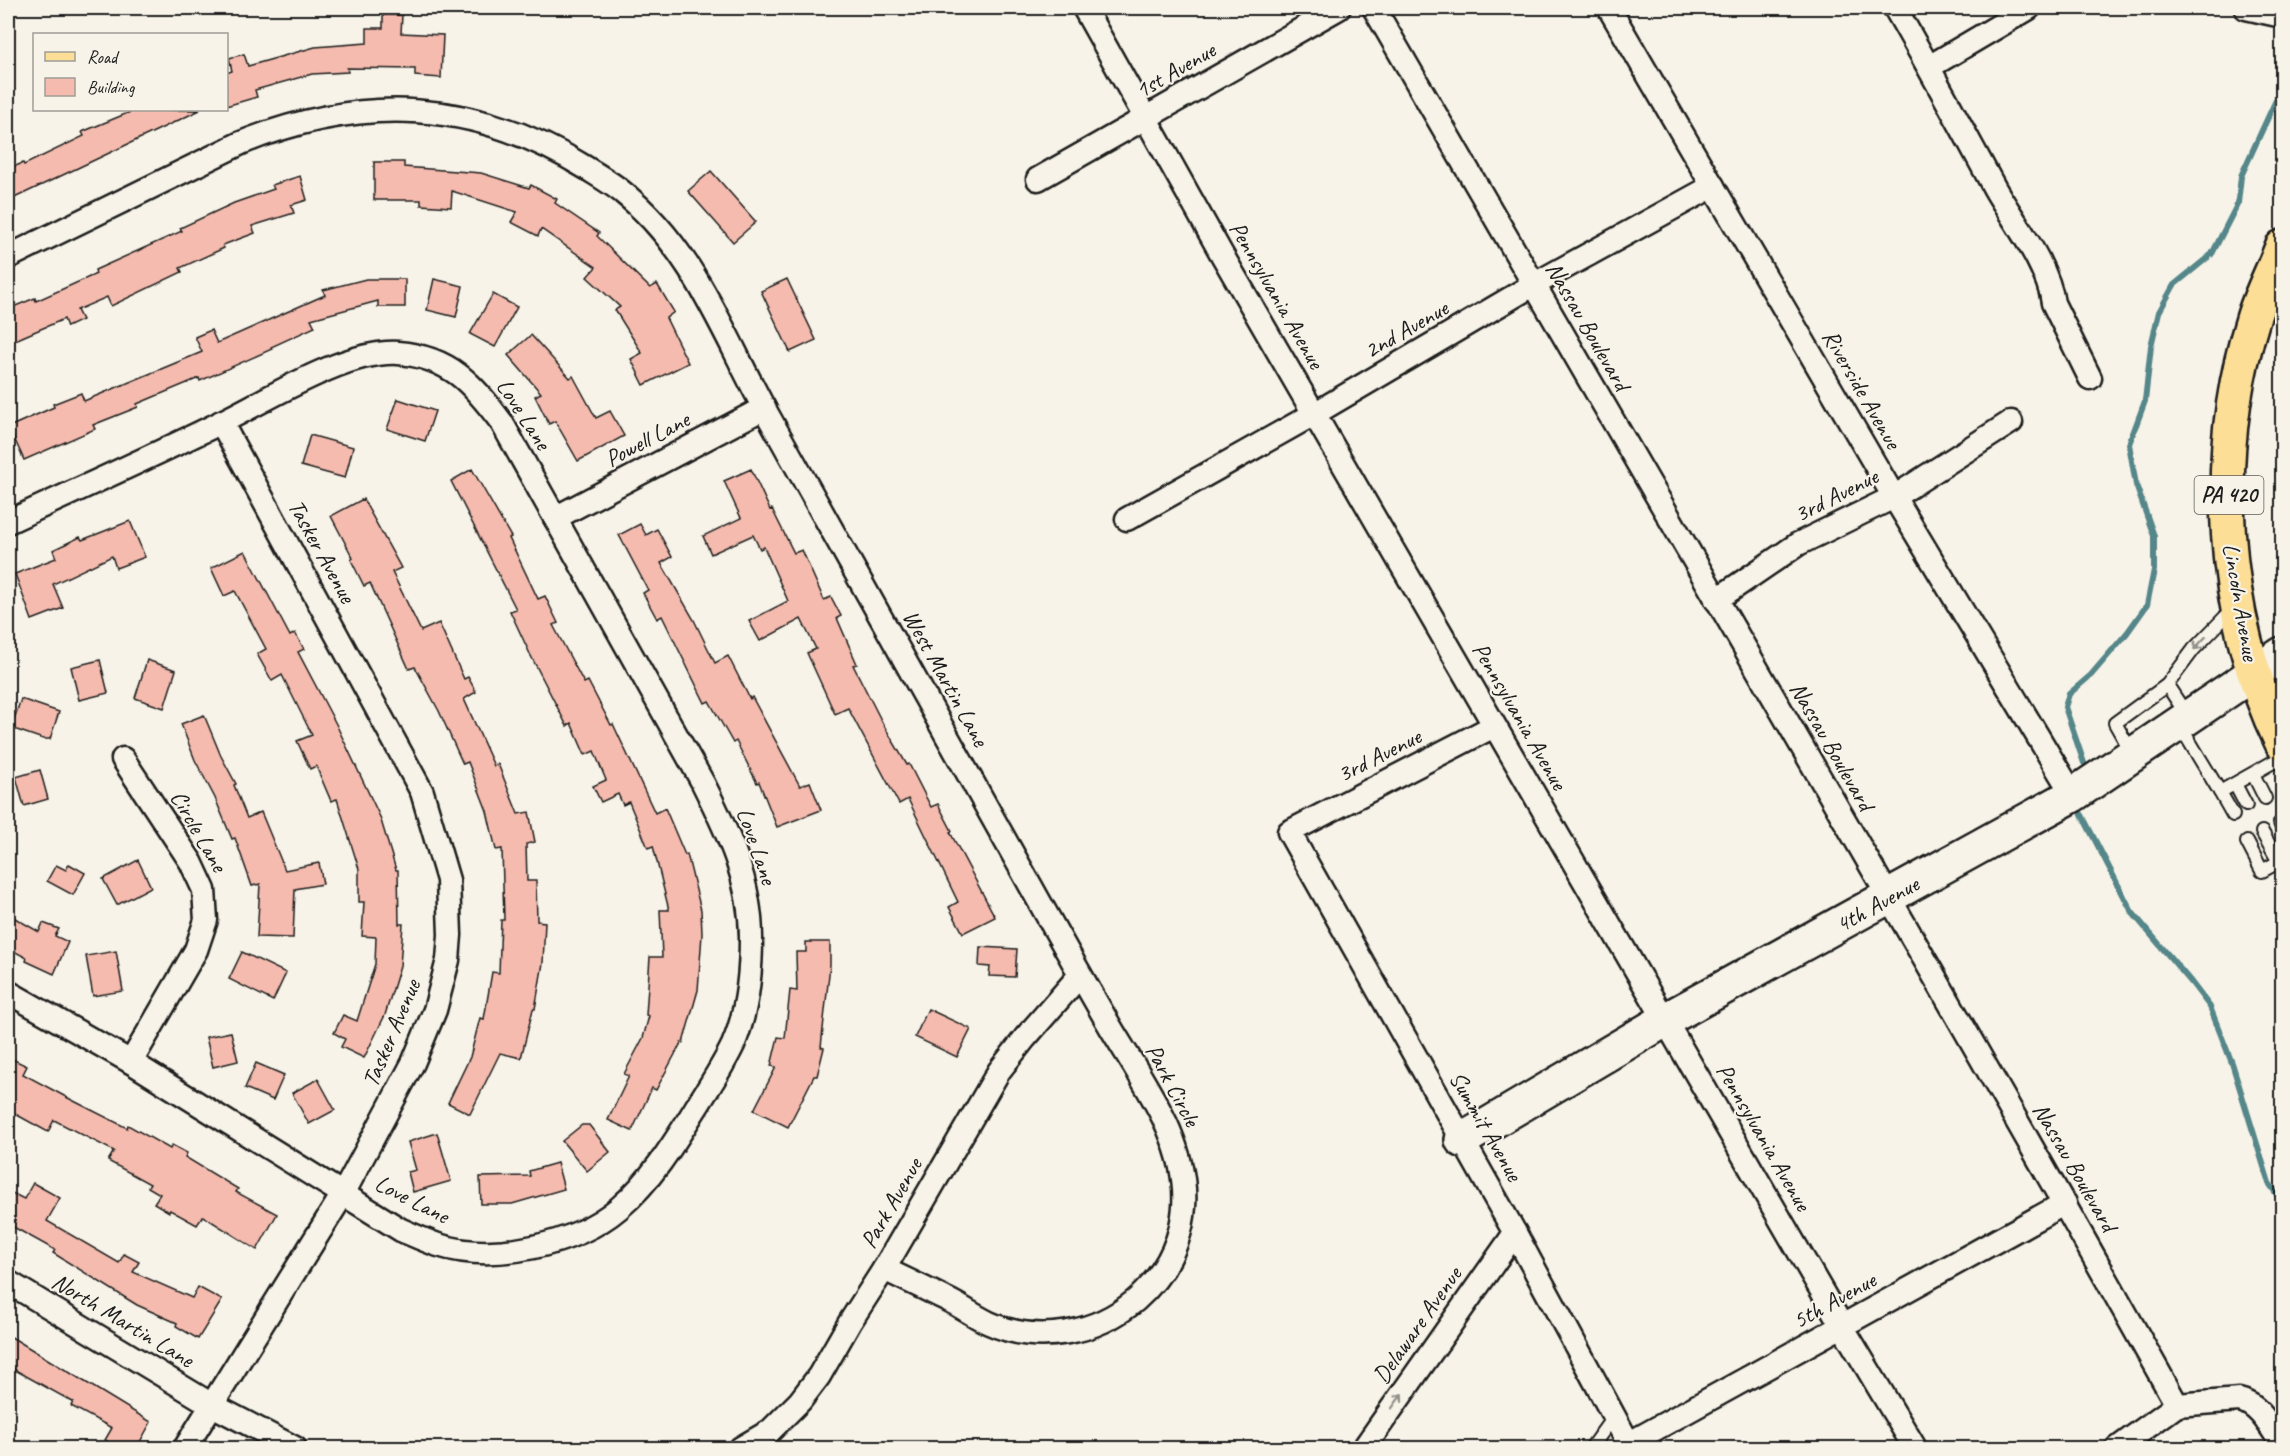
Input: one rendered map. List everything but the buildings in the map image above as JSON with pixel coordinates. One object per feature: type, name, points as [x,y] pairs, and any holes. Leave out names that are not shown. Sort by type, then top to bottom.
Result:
[{"type":"main road","name":"Lincoln Avenue","points":[[2283,247],[2253,319],[2230,420],[2228,534],[2237,604],[2253,673],[2283,743]]},
{"type":"street","name":"Pennsylvania Avenue","points":[[1084,8],[1144,118],[1314,414],[1915,1449]]},
{"type":"street","name":"1st Avenue","points":[[1038,179],[1339,8]]},
{"type":"street","name":"Nassau Boulevard","points":[[1374,8],[1890,898],[2065,1203],[2177,1405]]},
{"type":"street","name":"Riverside Avenue","points":[[1609,8],[1894,497],[2073,795]]},
{"type":"street","points":[[1895,8],[2045,273],[2053,303],[2090,378]]},
{"type":"street","points":[[1929,67],[2029,8]]},
{"type":"street","points":[[2246,8],[2277,13]]},
{"type":"street","name":"West Martin Lane","points":[[8,257],[241,143],[276,129],[321,118],[374,112],[406,110],[443,113],[506,128],[564,154],[620,189],[657,224],[690,266],[714,307],[764,408],[1080,975]]},
{"type":"street","name":"2nd Avenue","points":[[1127,519],[1314,414],[1533,285],[1713,186]]},
{"type":"street","name":"Love Lane","points":[[8,522],[358,357],[398,353],[436,361],[465,378],[502,423],[703,783],[724,825],[744,878],[751,937],[747,987],[740,1022],[732,1045],[707,1090],[648,1178],[620,1207],[582,1231],[544,1244],[494,1252],[440,1246],[401,1230],[131,1062],[8,992]]},
{"type":"street","name":"Powell Lane","points":[[555,518],[764,408]]},
{"type":"street","name":"Tasker Avenue","points":[[185,1449],[343,1194],[413,1063],[435,1010],[448,960],[451,908],[448,880],[422,792],[221,422]]},
{"type":"street","name":"3rd Avenue","points":[[1716,600],[1798,544],[1894,497],[2011,422]]},
{"type":"street","name":"4th Avenue","points":[[1462,1140],[1665,1020],[1890,898],[2073,795],[2283,654]]},
{"type":"street","name":"3rd Avenue","points":[[1289,832],[1494,726]]},
{"type":"street","name":"Circle Lane","points":[[123,759],[191,862],[204,890],[206,920],[196,950],[131,1062]]},
{"type":"street","name":"Summit Avenue","points":[[1289,832],[1515,1233],[1630,1446]]},
{"type":"street","name":"Park Circle","points":[[884,1269],[988,1323],[1013,1332],[1039,1334],[1061,1334],[1101,1323],[1121,1312],[1140,1296],[1164,1269],[1178,1242],[1184,1210],[1183,1173],[1178,1153],[1168,1127],[1080,975]]},
{"type":"street","name":"Park Avenue","points":[[741,1449],[770,1431],[800,1401],[819,1376],[999,1071],[1080,975]]},
{"type":"street","name":"5th Avenue","points":[[1630,1446],[2065,1203]]},
{"type":"street","name":"Delaware Avenue","points":[[1364,1449],[1515,1233]]},
{"type":"street","name":"North Martin Lane","points":[[8,1282],[212,1405]]},
{"type":"street","points":[[2118,1449],[2177,1405],[2239,1400],[2248,1402],[2257,1409],[2283,1444]]},
{"type":"street","points":[[212,1405],[296,1449]]},
{"type":"lane","points":[[2133,755],[2115,723],[2167,685],[2194,649],[2237,604]]},
{"type":"lane","points":[[2167,685],[2233,815]]},
{"type":"lane","points":[[2220,792],[2283,758]]},
{"type":"lane","points":[[2253,774],[2265,798]]},
{"type":"lane","points":[[2235,784],[2246,805]]},
{"type":"lane","points":[[2247,842],[2262,871],[2281,861],[2262,832]]},
{"type":"lane","points":[[1591,1449],[1614,1416]]},
{"type":"waterway","points":[[2084,763],[2065,707],[2069,694],[2091,675],[2127,633],[2147,605],[2154,570],[2154,536],[2136,485],[2129,444],[2145,401],[2151,346],[2159,312],[2174,285],[2212,254],[2238,203],[2241,176],[2282,87]]},
{"type":"waterway","points":[[2082,815],[2132,912],[2210,1007],[2232,1063],[2269,1183],[2282,1202]]}]
